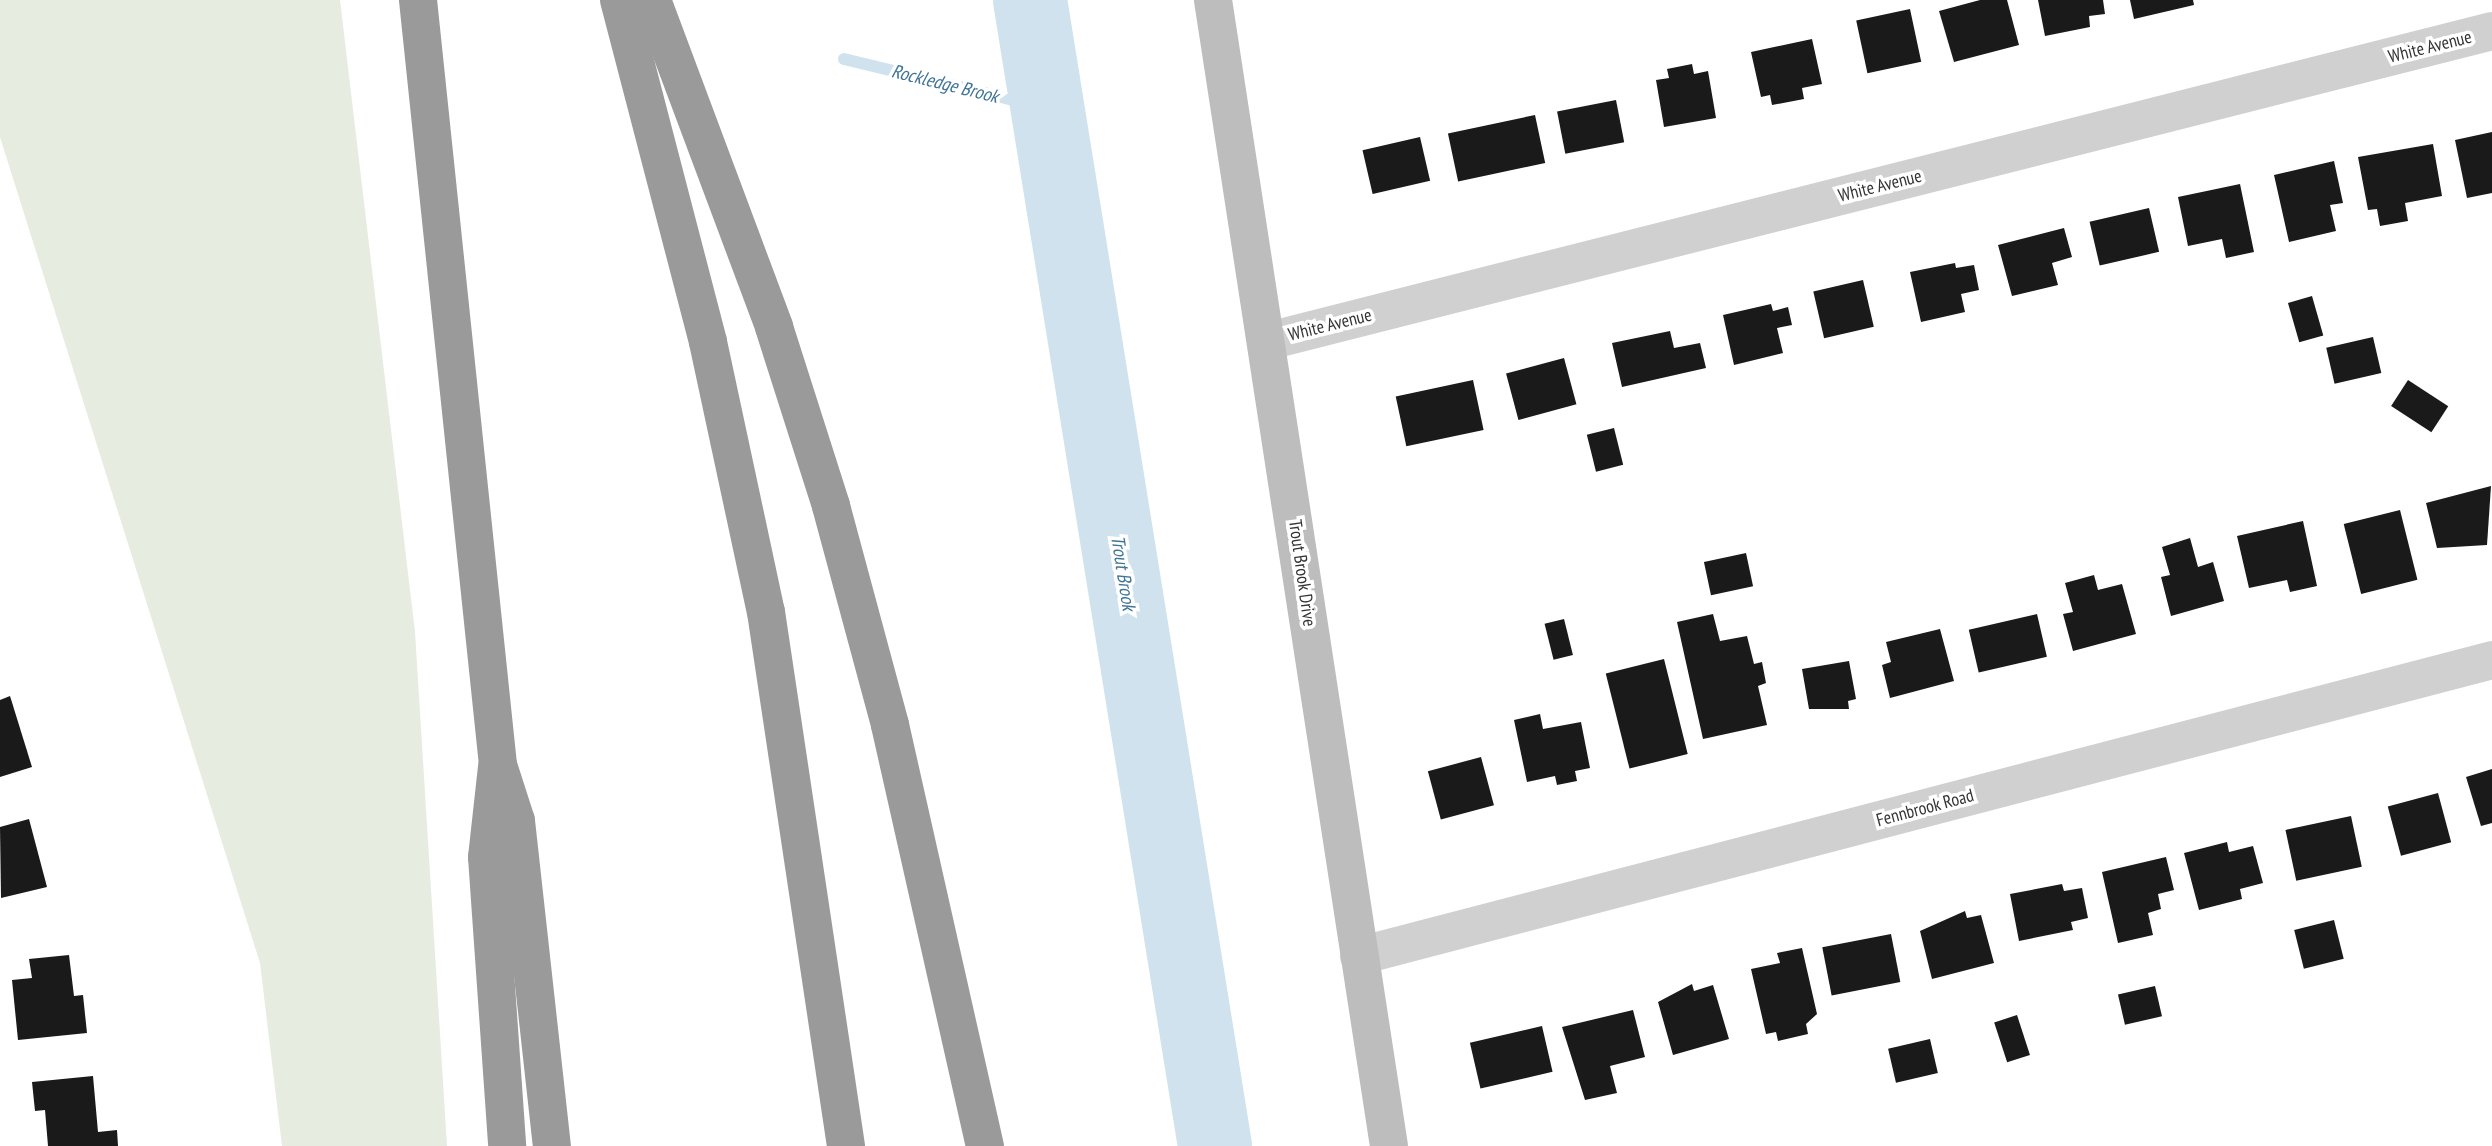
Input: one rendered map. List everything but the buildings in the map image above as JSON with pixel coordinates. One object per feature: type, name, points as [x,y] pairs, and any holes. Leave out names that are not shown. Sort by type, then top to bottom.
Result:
[{"type":"highway","points":[[418,0],[498,765],[516,821],[552,1146]]},
{"type":"highway","points":[[619,0],[708,342],[766,612],[846,1146]]},
{"type":"highway","points":[[652,0],[774,327],[831,506],[890,725],[985,1146]]},
{"type":"highway","points":[[498,765],[487,845],[507,1146]]},
{"type":"main road","name":"Trout Brook Drive","points":[[1213,0],[1268,341],[1389,1146]]},
{"type":"street","name":"White Avenue","points":[[1268,341],[2492,31]]},
{"type":"street","name":"Fennbrook Road","points":[[1359,956],[2492,660]]},
{"type":"shaded area","points":[[0,0],[340,0],[415,632],[447,1146],[282,1146],[260,963],[0,137]]},
{"type":"waterway","name":"Trout Brook","points":[[1030,0],[1215,1146]]},
{"type":"waterway","name":"Rockledge Brook","points":[[844,59],[1047,108]]}]
